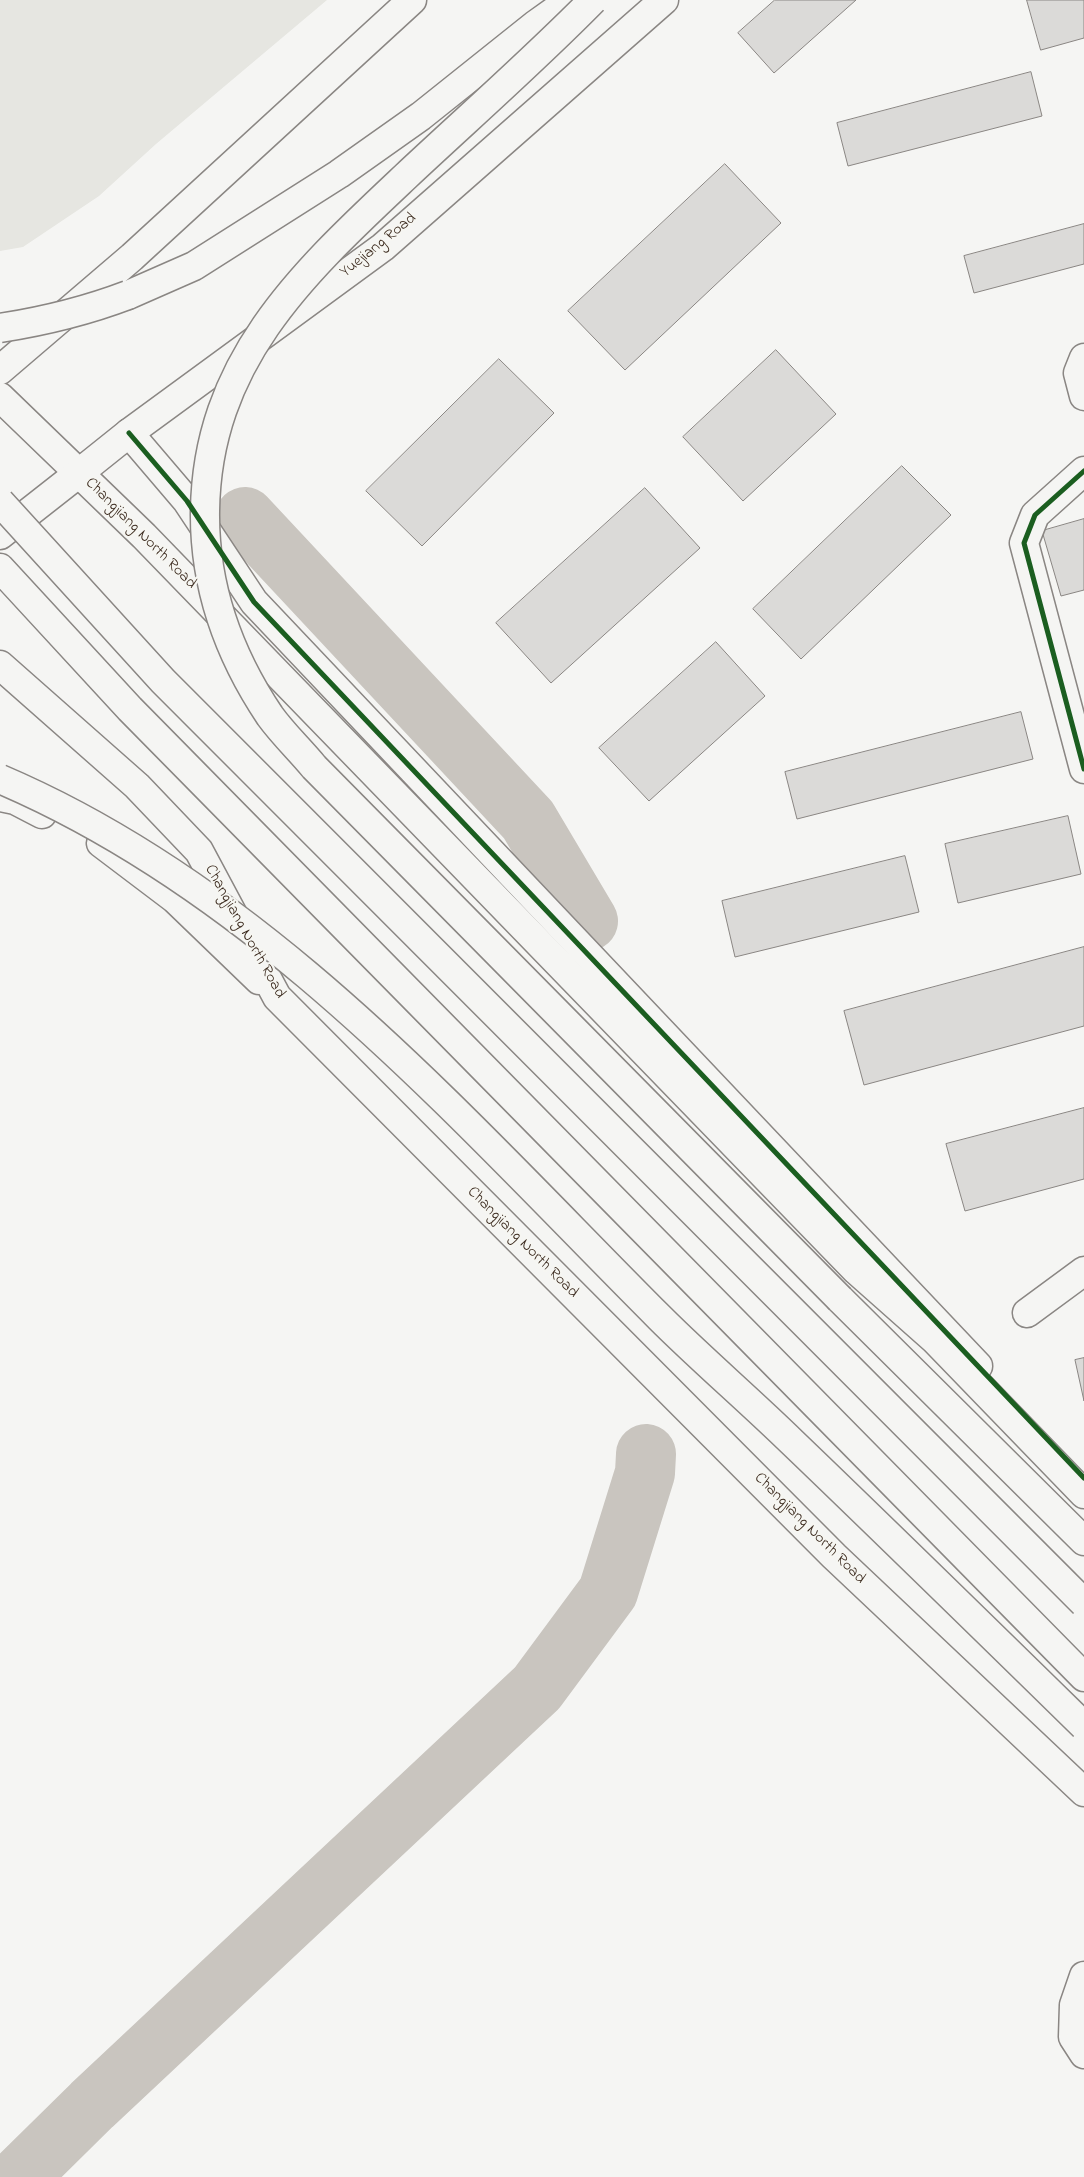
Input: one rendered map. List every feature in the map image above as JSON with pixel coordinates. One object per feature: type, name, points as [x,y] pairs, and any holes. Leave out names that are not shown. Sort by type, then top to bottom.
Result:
[{"type":"main road","points":[[0,370],[132,257],[412,0]]},
{"type":"main road","points":[[0,328],[40,322],[83,312],[194,266],[339,174],[421,116],[535,25],[570,0]]},
{"type":"main road","points":[[593,0],[547,47],[324,253],[280,305],[244,359],[220,416],[206,476],[204,542],[217,608],[242,668],[271,717],[314,767],[840,1299],[1084,1541]]},
{"type":"main road","name":"Yuejiang Road","points":[[0,535],[129,433],[383,247],[664,0]]},
{"type":"main road","points":[[1084,358],[1078,373],[1084,396]]},
{"type":"main road","points":[[0,398],[79,473]]},
{"type":"main road","points":[[129,433],[187,500],[254,602],[1084,1478]]},
{"type":"main road","points":[[1084,471],[1035,515],[1024,544],[1084,769]]},
{"type":"main road","name":"Changjiang North Road","points":[[79,473],[144,536],[856,1270],[936,1340],[1084,1494]]},
{"type":"main road","points":[[0,502],[163,681],[1084,1603]]},
{"type":"main road","points":[[0,568],[130,708],[1084,1677]]},
{"type":"main road","name":"Changjiang North Road","points":[[0,665],[138,786],[199,850],[277,997],[827,1548],[1084,1792]]},
{"type":"main road","points":[[0,779],[100,831],[204,894],[348,1011],[437,1094],[664,1322],[821,1470],[1084,1726]]},
{"type":"main road","points":[[0,797],[15,800],[108,846],[175,899],[277,997]]},
{"type":"main road","points":[[1027,1313],[1084,1271]]},
{"type":"main road","points":[[1062,1771],[1084,1804]]},
{"type":"main road","points":[[1084,1976],[1074,2005],[1073,2036],[1084,2054]]},
{"type":"shaded area","points":[[0,0],[327,0],[156,144],[99,196],[23,247],[0,251]]},
{"type":"building","points":[[775,0],[856,0],[774,73],[738,33]]},
{"type":"building","points":[[1027,0],[1084,0],[1084,38],[1041,50]]},
{"type":"building","points":[[1031,72],[1042,116],[848,166],[837,123]]},
{"type":"building","points":[[725,164],[781,223],[625,370],[568,311]]},
{"type":"building","points":[[1084,224],[1084,264],[974,293],[964,256]]},
{"type":"building","points":[[776,350],[836,414],[743,501],[683,437]]},
{"type":"building","points":[[499,359],[554,413],[422,546],[366,491]]},
{"type":"building","points":[[902,466],[951,515],[801,659],[753,609]]},
{"type":"building","points":[[645,488],[700,548],[551,683],[496,623]]},
{"type":"building","points":[[1084,519],[1084,590],[1061,596],[1042,531]]},
{"type":"building","points":[[716,642],[765,696],[649,801],[599,748]]},
{"type":"building","points":[[1021,712],[1033,759],[797,819],[785,772]]},
{"type":"building","points":[[1068,816],[1081,874],[958,903],[945,844]]},
{"type":"building","points":[[905,856],[919,912],[735,957],[722,901]]},
{"type":"building","points":[[1084,947],[1084,1026],[864,1085],[844,1011]]},
{"type":"building","points":[[1084,1108],[1084,1179],[965,1211],[946,1144]]},
{"type":"building","points":[[1084,1358],[1084,1401],[1075,1360]]},
{"type":"waterway","points":[[245,517],[528,820],[588,921]]},
{"type":"waterway","points":[[19,2177],[92,2105],[537,1688],[608,1592],[645,1473],[646,1454]]},
{"type":"cycle path","points":[[129,433],[187,501],[254,602],[1084,1478]]},
{"type":"cycle path","points":[[1084,471],[1035,515],[1024,543],[1084,769]]}]
